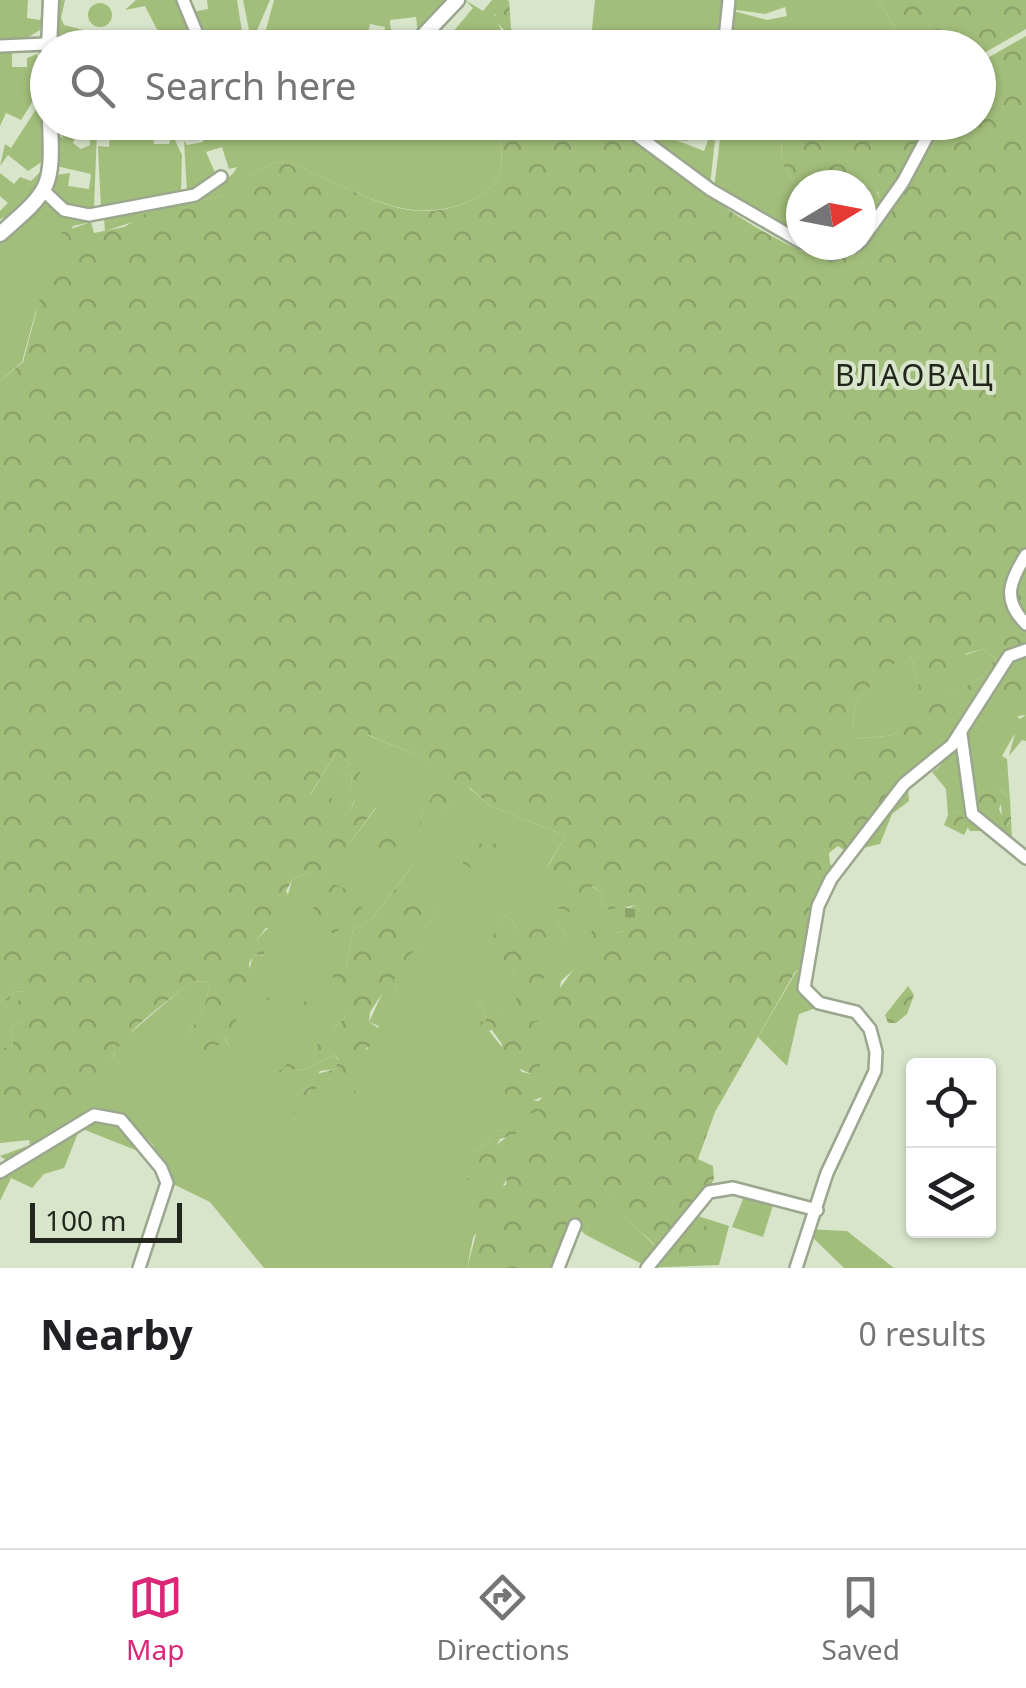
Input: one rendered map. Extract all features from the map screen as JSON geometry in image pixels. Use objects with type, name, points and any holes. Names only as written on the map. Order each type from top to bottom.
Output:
[{"type":"street","points":[[48,30],[51,0]]},
{"type":"street","points":[[184,0],[196,30]]},
{"type":"street","points":[[429,30],[457,0]]},
{"type":"street","points":[[726,30],[728,0]]},
{"type":"street","points":[[0,46],[30,45]]},
{"type":"street","points":[[0,234],[45,192],[52,166],[51,140]]},
{"type":"street","points":[[643,140],[711,190],[786,233]]},
{"type":"street","points":[[876,216],[925,140]]},
{"type":"street","points":[[45,192],[64,210],[88,214],[195,195],[221,178]]},
{"type":"street","points":[[1026,555],[1008,592],[1011,605],[1026,624]]},
{"type":"street","points":[[796,1268],[842,1138],[875,1071],[876,1052],[870,1028],[856,1012],[819,1003],[804,988],[818,906],[831,879],[904,784],[939,760],[961,734],[1008,656],[1026,650]]},
{"type":"street","points":[[961,734],[972,814],[1026,858]]},
{"type":"street","points":[[0,1172],[94,1114],[121,1120],[161,1168],[167,1183],[139,1268]]},
{"type":"street","points":[[646,1268],[709,1192],[733,1188],[817,1210]]},
{"type":"street","points":[[558,1268],[575,1225]]},
{"type":"green space","points":[[0,0],[28,0],[27,18],[40,20],[46,0],[40,30],[30,30],[30,36],[22,41],[0,44]]},
{"type":"green space","points":[[55,0],[65,0],[61,18],[64,25],[83,30],[54,30]]},
{"type":"green space","points":[[136,0],[181,0],[192,30],[157,30],[145,6],[125,10]]},
{"type":"green space","points":[[207,0],[237,0],[242,30],[200,30],[192,12],[208,9]]},
{"type":"green space","points":[[243,0],[270,0],[257,30],[249,30]]},
{"type":"green space","points":[[274,0],[450,0],[422,30],[418,30],[416,17],[390,20],[391,30],[370,24],[369,30],[266,30]]},
{"type":"green space","points":[[465,0],[483,11],[492,0],[508,0],[502,12],[494,15],[501,30],[455,30],[473,8]]},
{"type":"green space","points":[[509,0],[513,30],[504,30],[493,18]]},
{"type":"green space","points":[[595,0],[726,0],[723,30],[592,30]]},
{"type":"green space","points":[[730,0],[878,0],[896,30],[729,30],[730,10],[767,20],[787,16],[785,7],[765,14],[736,10]]},
{"type":"green space","points":[[878,0],[1026,0],[1026,29],[996,46],[996,30],[896,30]]},
{"type":"green space","points":[[95,3],[105,3],[112,15],[105,27],[95,27],[88,20],[88,10]]},
{"type":"green space","points":[[1026,36],[1026,715],[1006,718],[1006,706],[986,703],[963,719],[944,759],[908,787],[909,801],[892,814],[880,844],[847,852],[838,846],[829,853],[830,864],[845,873],[809,915],[803,968],[795,972],[715,1112],[698,1159],[713,1166],[714,1179],[695,1215],[711,1232],[713,1245],[704,1257],[676,1252],[669,1243],[655,1245],[615,1208],[615,1199],[601,1195],[586,1235],[573,1224],[555,1268],[467,1268],[476,1234],[469,1220],[478,1193],[506,1185],[507,1180],[497,1176],[481,1185],[467,1179],[470,1162],[465,1147],[477,1151],[492,1137],[480,1126],[483,1118],[494,1118],[496,1131],[516,1129],[516,1134],[500,1139],[496,1146],[530,1148],[539,1110],[528,1115],[506,1099],[504,1087],[515,1080],[531,1078],[536,1090],[531,1100],[539,1101],[546,1093],[554,1093],[565,1064],[538,1027],[540,1069],[531,1074],[500,1060],[502,1044],[492,1030],[482,1033],[480,1020],[485,1023],[486,1012],[476,999],[490,988],[508,994],[500,1002],[502,1014],[517,1013],[516,993],[506,986],[514,976],[513,968],[497,962],[488,947],[502,917],[507,916],[519,930],[531,915],[536,923],[556,923],[566,934],[526,1013],[517,1014],[512,1024],[519,1032],[527,1022],[538,1020],[546,1031],[549,1003],[579,962],[571,954],[576,941],[590,934],[603,914],[617,921],[616,933],[637,927],[647,916],[635,905],[612,911],[601,905],[603,893],[592,886],[583,901],[570,882],[552,880],[548,866],[566,836],[489,805],[469,787],[442,811],[438,830],[420,832],[420,817],[445,775],[410,752],[368,735],[371,748],[359,775],[368,791],[350,792],[352,775],[336,772],[350,764],[336,753],[311,793],[327,794],[338,806],[355,798],[351,809],[358,813],[368,803],[376,807],[349,844],[349,854],[342,860],[320,862],[323,877],[319,884],[310,883],[309,872],[292,880],[286,891],[292,902],[277,927],[266,928],[257,939],[266,956],[254,954],[249,963],[253,996],[223,1036],[229,1046],[211,1045],[209,1058],[193,1064],[189,1059],[192,1052],[185,1047],[185,1036],[202,1011],[208,989],[208,982],[191,981],[123,1041],[106,1071],[104,1088],[90,1095],[78,1112],[67,1118],[46,1120],[37,1130],[8,1128],[0,1114],[0,1048],[13,1048],[11,1027],[21,1022],[17,1003],[23,992],[14,991],[9,1000],[0,1002],[0,381],[23,362],[49,264],[62,232],[91,222],[94,233],[124,227],[152,210],[223,196],[238,180],[277,162],[299,167],[394,207],[430,211],[450,208],[491,187],[502,159],[500,140],[634,140],[756,227],[786,243],[786,260],[876,260],[876,229],[931,140],[996,140],[996,53]],"holes":[[[982,649],[996,658],[981,678],[917,712],[894,735],[857,739],[847,732],[853,726],[855,701],[903,655],[911,657],[920,693],[959,673],[966,654]]]},
{"type":"green space","points":[[0,49],[30,50],[12,52],[12,67],[27,67],[30,57],[30,106],[21,120],[6,113],[0,126]]},
{"type":"green space","points":[[30,119],[30,140],[44,140],[43,161],[28,171],[8,155],[0,166],[5,144],[11,148]]},
{"type":"green space","points":[[54,140],[74,140],[81,149],[90,145],[90,140],[97,140],[94,208],[69,209],[52,194],[56,175],[70,173],[68,186],[89,189],[91,174],[56,166]]},
{"type":"green space","points":[[109,140],[169,144],[175,140],[182,155],[181,192],[101,208],[98,146],[109,147]]},
{"type":"green space","points":[[500,140],[502,159],[491,187],[450,208],[412,210],[394,206],[299,167],[277,162],[247,176],[223,196],[152,210],[139,220],[105,231],[104,217],[197,194],[229,177],[237,167],[229,169],[222,147],[206,152],[217,177],[187,193],[184,141],[187,145]]},
{"type":"green space","points":[[646,140],[676,140],[704,151],[708,140],[715,140],[710,186]]},
{"type":"green space","points":[[720,140],[781,140],[782,163],[786,170],[786,231],[714,189]]},
{"type":"green space","points":[[781,140],[921,140],[882,208],[876,192],[876,170],[786,170],[782,163]]},
{"type":"green space","points":[[49,168],[22,211],[0,219],[0,211],[8,203],[0,196],[0,173],[14,184],[20,177],[31,181]]},
{"type":"green space","points":[[876,192],[877,192],[882,204],[876,213]]},
{"type":"green space","points":[[46,199],[91,222],[73,226],[35,314],[22,362],[0,381],[0,237]]},
{"type":"green space","points":[[982,649],[996,658],[981,678],[918,712],[894,735],[856,739],[846,732],[853,726],[855,701],[903,654],[911,657],[920,692],[966,655]]},
{"type":"green space","points":[[986,703],[1006,705],[1020,719],[1026,715],[1026,741],[1022,740],[1009,756],[1015,733],[1002,756],[1007,759],[1010,799],[998,787],[996,803],[1001,804],[999,809],[1007,827],[1011,819],[1012,839],[1001,842],[981,831],[970,831],[957,810],[948,815],[946,789],[932,772],[940,766],[963,719]]},
{"type":"green space","points":[[367,735],[410,752],[446,775],[420,817],[442,811],[468,787],[489,805],[566,836],[548,865],[584,899],[591,886],[603,893],[601,905],[618,911],[635,905],[647,916],[637,927],[615,933],[561,981],[551,1043],[566,1064],[554,1093],[531,1101],[505,1087],[540,1109],[530,1149],[495,1146],[516,1130],[495,1131],[493,1118],[483,1118],[493,1136],[477,1151],[467,1148],[497,1176],[507,1179],[473,1238],[467,1268],[264,1268],[210,1202],[171,1183],[153,1145],[131,1123],[138,1151],[80,1128],[64,1168],[44,1174],[32,1188],[11,1178],[0,1201],[0,1172],[72,1122],[10,1163],[0,1156],[30,1145],[29,1140],[0,1143],[0,1114],[50,1118],[74,1113],[115,1053],[114,1047],[191,981],[208,982],[208,989],[202,1011],[185,1036],[229,1045],[223,1036],[242,1004],[253,954],[265,956],[257,939],[283,913],[292,880],[309,872],[323,877],[319,862],[349,844],[376,808],[359,814],[351,810],[355,799],[338,806],[311,794],[336,753],[350,764],[337,772],[352,775],[350,792],[370,748]],"holes":[[[412,866],[412,898],[441,906],[425,928],[425,942],[406,957],[394,980],[398,988],[393,994],[382,994],[369,1022],[379,1026],[353,1077],[317,1087],[294,1113],[297,1093],[310,1087],[320,1071],[335,1069],[339,1060],[334,1055],[306,1069],[291,1070],[314,1054],[322,1032],[332,1031],[348,1014],[346,967],[353,930],[373,918]],[[507,916],[519,930],[536,923],[556,923],[566,934],[528,1002],[516,993],[513,967],[489,948],[502,917]],[[476,999],[499,1002],[502,1014],[519,1033],[538,1020],[531,1074],[522,1072],[481,1021],[485,1023],[486,1012]]]},
{"type":"green space","points":[[998,787],[1010,799],[1011,819],[1003,833],[1001,804],[982,813],[976,806],[978,797]]},
{"type":"green space","points":[[957,810],[969,825],[964,835],[944,825],[948,815]]},
{"type":"green space","points":[[369,831],[383,831],[382,838],[397,840],[393,859],[386,861],[374,842],[364,840]]},
{"type":"green space","points":[[464,843],[502,844],[481,873],[463,864]]},
{"type":"green space","points":[[413,865],[421,879],[413,897],[442,905],[425,928],[425,942],[407,957],[404,970],[394,980],[398,988],[393,994],[382,994],[370,1012],[369,1022],[391,1036],[366,1048],[370,1067],[353,1077],[356,1092],[342,1100],[329,1100],[326,1085],[317,1087],[310,1101],[293,1114],[297,1093],[310,1087],[310,1076],[335,1069],[339,1059],[334,1055],[306,1069],[291,1070],[285,1077],[275,1075],[299,1053],[314,1054],[322,1031],[332,1031],[348,1014],[332,1003],[333,975],[346,967],[353,930],[373,918]]},
{"type":"green space","points":[[358,875],[367,878],[358,897],[366,900],[351,927],[344,922],[356,904],[343,898],[336,912],[340,926],[336,935],[311,921],[314,906],[334,884],[348,890]]},
{"type":"green space","points":[[551,886],[560,886],[566,896],[564,903],[575,909],[566,913],[558,908],[548,911],[541,899]]},
{"type":"green space","points":[[824,897],[808,988],[816,1008],[799,1014],[787,1066],[758,1037],[796,972],[803,968],[809,916]]},
{"type":"green space","points":[[616,906],[650,912],[647,924],[626,932],[617,928],[611,916]]},
{"type":"green space","points":[[287,980],[295,985],[295,998],[310,1003],[309,1019],[266,999],[269,989]]},
{"type":"green space","points":[[908,986],[914,995],[907,1014],[896,1023],[888,1023],[885,1015]]},
{"type":"green space","points":[[14,991],[23,992],[21,1022],[11,1027],[13,1048],[0,1048],[0,1002],[9,1000]]},
{"type":"green space","points":[[600,1194],[615,1199],[616,1208],[654,1245],[701,1226],[695,1215],[729,1226],[719,1265],[641,1268],[642,1264],[586,1235]]},
{"type":"green space","points":[[745,1194],[774,1202],[763,1237],[732,1227]]},
{"type":"green space","points":[[804,1229],[847,1231],[894,1268],[844,1268]]},
{"type":"district","name":"ВЛАОВАЦ","points":[[915,374]]}]
